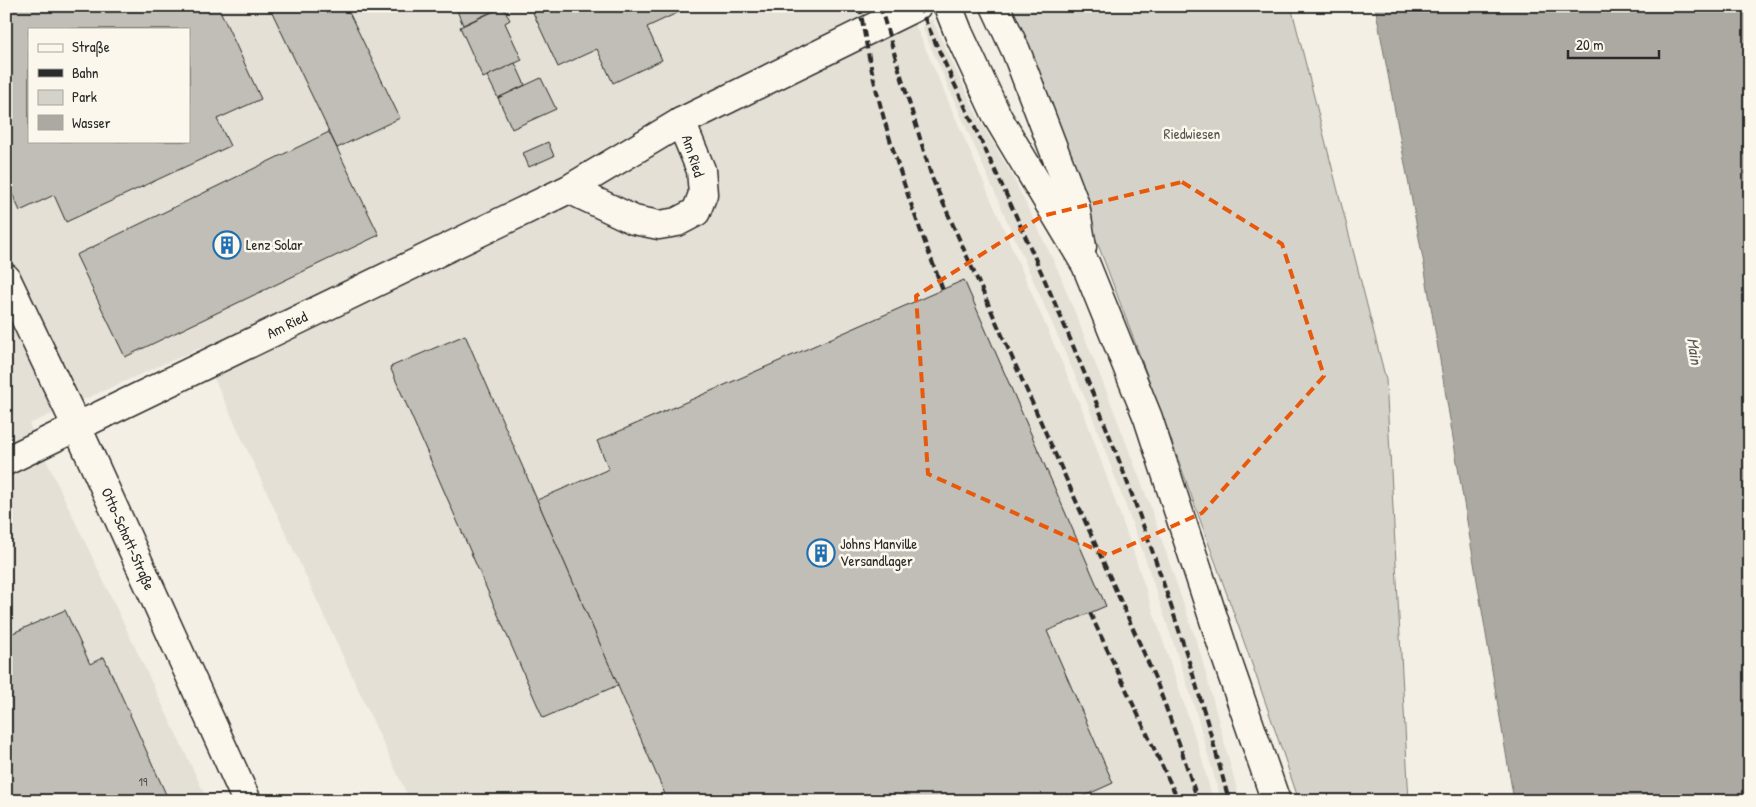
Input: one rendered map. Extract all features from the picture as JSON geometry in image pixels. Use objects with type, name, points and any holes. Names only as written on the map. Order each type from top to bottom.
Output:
[{"type":"street","points":[[681,122],[917,6]]},
{"type":"street","points":[[948,6],[958,34],[998,118],[1086,265],[1148,418],[1227,660],[1276,801]]},
{"type":"street","points":[[995,6],[1016,51],[1075,206],[1086,265]]},
{"type":"street","name":"Am Ried","points":[[6,461],[569,189],[681,122],[700,170],[703,194],[696,212],[677,222],[659,226],[634,220],[569,189]]},
{"type":"street","name":"Otto-Schott-Straße","points":[[6,278],[77,427],[247,801]]},
{"type":"highlighted area","points":[[1182,182],[1282,244],[1324,376],[1202,513],[1108,555],[928,474],[916,296],[1042,216]]},
{"type":"shaded area","points":[[6,6],[907,6],[1085,416],[1132,548],[1200,752],[1213,801],[410,801],[200,348],[29,424],[208,801],[6,801]]},
{"type":"shaded area","points":[[932,19],[979,119],[1012,175],[1058,270],[1109,398],[1149,503],[1200,652],[1240,801],[1221,801],[1194,705],[1145,558],[1088,405],[922,27]]},
{"type":"green space","name":"Riedwiesen","points":[[1002,6],[1291,6],[1386,380],[1409,801],[1299,801],[1271,717],[1138,351],[1072,178]]},
{"type":"water","name":"Main","points":[[1375,6],[1750,6],[1750,801],[1514,801],[1423,259]]},
{"type":"building","points":[[6,6],[218,6],[261,99],[217,119],[230,146],[66,222],[54,195],[20,211],[6,180]]},
{"type":"building","points":[[269,6],[346,6],[400,118],[337,148]]},
{"type":"building","points":[[455,6],[504,6],[463,25]]},
{"type":"building","points":[[530,6],[692,6],[647,27],[662,60],[613,83],[597,49],[558,67]]},
{"type":"building","points":[[503,7],[510,20],[505,23],[522,60],[483,78],[460,27]]},
{"type":"building","points":[[515,63],[525,85],[498,98],[487,76]]},
{"type":"building","points":[[541,78],[556,109],[512,129],[498,98]]},
{"type":"building","name":"Lenz Solar","points":[[329,132],[379,235],[125,357],[76,255]]},
{"type":"building","points":[[548,142],[554,156],[529,167],[523,153]]},
{"type":"building","name":"Johns Manville Versandlager","points":[[964,280],[1106,606],[1047,631],[1113,783],[1073,801],[668,801],[537,500],[609,469],[597,441]]},
{"type":"building","points":[[465,335],[618,685],[543,718],[390,367]]},
{"type":"building","points":[[65,610],[90,664],[104,657],[169,801],[13,801],[6,787],[6,636]]},
{"type":"railway","points":[[860,6],[874,79],[893,150],[943,290]]},
{"type":"railway","points":[[880,6],[932,178],[1155,678],[1198,801]]},
{"type":"railway","points":[[919,6],[1006,193],[1091,389],[1143,524],[1167,593],[1210,731],[1229,801]]},
{"type":"railway","points":[[1090,613],[1175,793]]},
{"type":"place","name":"Lenz Solar","points":[[227,245]]},
{"type":"place","name":"Johns Manville Versandlager","points":[[821,553]]}]
